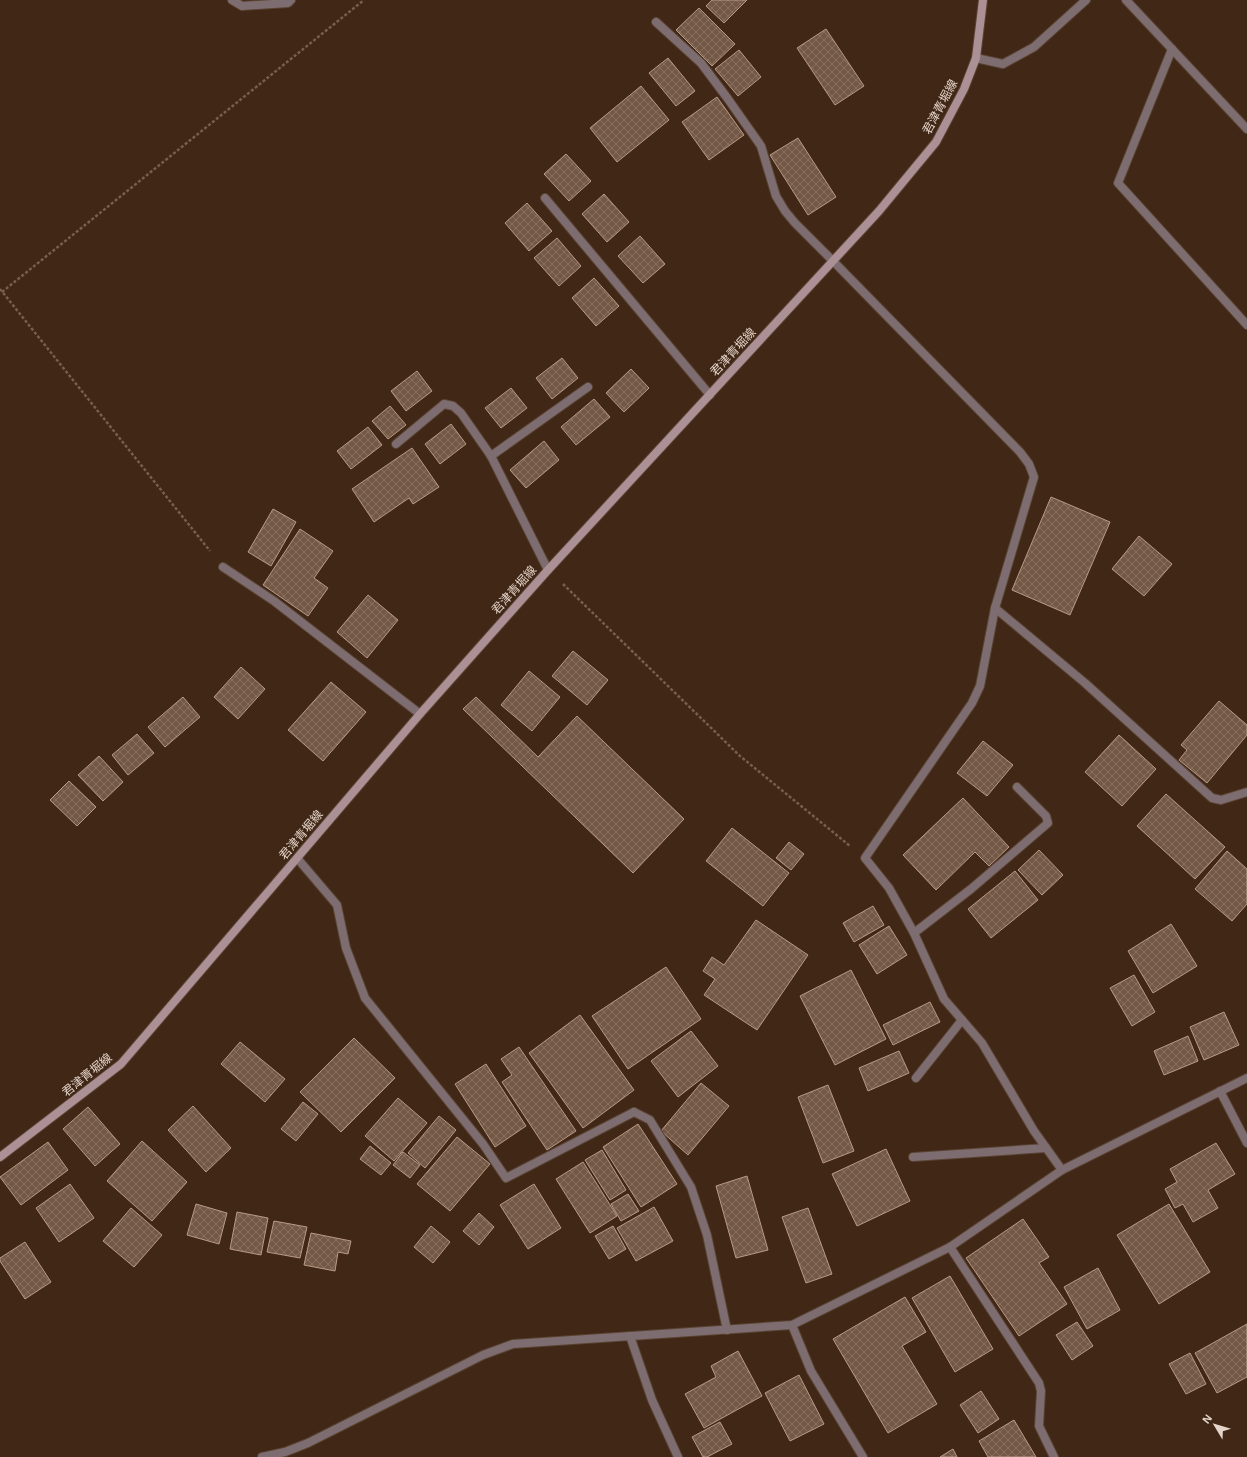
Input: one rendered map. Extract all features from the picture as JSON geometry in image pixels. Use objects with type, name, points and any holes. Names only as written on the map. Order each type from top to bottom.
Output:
[{"type":"main road","name":"君津青堀線","points":[[0,1157],[121,1064],[420,714],[548,570],[879,211],[936,142],[964,89],[976,58],[983,0]]},
{"type":"street","points":[[232,0],[242,6],[288,3],[291,0]]},
{"type":"street","points":[[976,58],[1003,64],[1034,48],[1086,0]]},
{"type":"street","points":[[1126,0],[1247,130]]},
{"type":"street","points":[[656,22],[701,64],[761,146],[776,196],[795,224],[994,424],[1030,464],[1034,477],[995,608],[983,672],[972,703],[865,858],[889,888],[914,933],[944,999],[982,1044],[1046,1148],[1062,1170]]},
{"type":"street","points":[[1172,49],[1118,183],[1247,325]]},
{"type":"street","points":[[545,198],[710,395]]},
{"type":"street","points":[[491,456],[588,387]]},
{"type":"street","points":[[396,444],[444,404],[453,406],[461,414],[491,456],[548,570]]},
{"type":"street","points":[[223,567],[274,601],[420,714]]},
{"type":"street","points":[[995,608],[1085,683],[1212,798],[1221,800],[1247,792]]},
{"type":"street","points":[[914,933],[971,889],[1048,823],[1046,816],[1017,787]]},
{"type":"street","points":[[297,858],[336,905],[346,948],[365,998],[483,1144],[506,1178],[634,1112],[650,1120],[691,1187],[707,1235],[727,1330]]},
{"type":"street","points":[[916,1078],[962,1020]]},
{"type":"street","points":[[262,1457],[285,1452],[308,1443],[483,1354],[513,1344],[792,1326],[950,1247],[1062,1170],[1247,1078]]},
{"type":"street","points":[[1220,1091],[1247,1143]]},
{"type":"street","points":[[914,1157],[1046,1148]]},
{"type":"street","points":[[950,1247],[1039,1383],[1041,1398],[1039,1426],[1054,1457]]},
{"type":"street","points":[[792,1326],[811,1371],[862,1457]]},
{"type":"street","points":[[630,1336],[652,1400],[678,1457]]},
{"type":"path","points":[[2,292],[364,0]]},
{"type":"path","points":[[0,289],[223,567]]},
{"type":"path","points":[[548,570],[740,756],[865,858]]},
{"type":"building","points":[[712,0],[747,0],[724,23],[706,6]]},
{"type":"building","points":[[699,8],[735,44],[712,66],[676,30]]},
{"type":"building","points":[[826,29],[864,86],[835,105],[797,48]]},
{"type":"building","points":[[739,50],[761,77],[738,96],[715,69]]},
{"type":"building","points":[[668,58],[695,91],[676,106],[649,73]]},
{"type":"building","points":[[641,86],[669,120],[617,162],[590,128]]},
{"type":"building","points":[[717,97],[744,135],[709,160],[682,122]]},
{"type":"building","points":[[798,138],[836,197],[808,215],[770,155]]},
{"type":"building","points":[[566,154],[591,181],[569,201],[544,174]]},
{"type":"building","points":[[604,194],[629,222],[607,242],[582,214]]},
{"type":"building","points":[[527,203],[552,231],[529,251],[505,223]]},
{"type":"building","points":[[640,236],[665,264],[643,283],[618,256]]},
{"type":"building","points":[[557,238],[581,266],[559,286],[534,258]]},
{"type":"building","points":[[594,278],[619,306],[596,326],[572,298]]},
{"type":"building","points":[[562,358],[578,378],[552,399],[536,378]]},
{"type":"building","points":[[631,369],[649,388],[624,412],[606,393]]},
{"type":"building","points":[[417,371],[432,391],[406,411],[391,391]]},
{"type":"building","points":[[511,388],[527,408],[501,428],[485,408]]},
{"type":"building","points":[[594,399],[610,417],[576,445],[561,427]]},
{"type":"building","points":[[390,406],[406,425],[388,439],[372,421]]},
{"type":"building","points":[[451,424],[466,444],[440,464],[425,444]]},
{"type":"building","points":[[368,427],[382,445],[351,469],[337,451]]},
{"type":"building","points":[[544,441],[559,460],[526,488],[510,470]]},
{"type":"building","points":[[412,448],[439,487],[413,504],[409,498],[374,522],[352,489]]},
{"type":"building","points":[[1051,497],[1110,522],[1070,615],[1012,590]]},
{"type":"building","points":[[273,509],[296,522],[271,566],[248,552]]},
{"type":"building","points":[[300,529],[333,551],[314,578],[328,588],[308,616],[263,585]]},
{"type":"building","points":[[1139,536],[1172,564],[1144,596],[1112,569]]},
{"type":"building","points":[[368,595],[398,620],[367,658],[337,632]]},
{"type":"building","points":[[573,651],[608,680],[587,705],[552,676]]},
{"type":"building","points":[[241,667],[265,689],[238,719],[214,697]]},
{"type":"building","points":[[529,671],[560,697],[532,731],[501,705]]},
{"type":"building","points":[[331,682],[366,712],[323,761],[288,730]]},
{"type":"building","points":[[183,697],[200,717],[165,747],[148,727]]},
{"type":"building","points":[[476,697],[538,757],[577,716],[684,819],[633,873],[463,709]]},
{"type":"building","points":[[1219,701],[1247,725],[1247,735],[1207,783],[1179,760],[1187,750],[1181,745]]},
{"type":"building","points":[[137,734],[154,753],[128,775],[112,755]]},
{"type":"building","points":[[1119,735],[1156,769],[1122,806],[1085,772]]},
{"type":"building","points":[[983,741],[1013,765],[987,796],[957,773]]},
{"type":"building","points":[[99,756],[123,782],[103,801],[78,775]]},
{"type":"building","points":[[69,781],[96,807],[77,826],[50,800]]},
{"type":"building","points":[[1166,794],[1225,847],[1195,879],[1137,826]]},
{"type":"building","points":[[963,798],[1009,847],[989,866],[975,852],[936,890],[903,855]]},
{"type":"building","points":[[732,828],[789,873],[763,906],[706,861]]},
{"type":"building","points":[[789,842],[804,854],[791,870],[776,858]]},
{"type":"building","points":[[1039,850],[1063,875],[1042,895],[1018,870]]},
{"type":"building","points":[[1227,851],[1247,869],[1247,904],[1232,921],[1195,889]]},
{"type":"building","points":[[1015,871],[1038,900],[991,938],[968,909]]},
{"type":"building","points":[[873,906],[884,925],[854,942],[843,923]]},
{"type":"building","points":[[756,920],[808,955],[757,1030],[704,995],[715,979],[703,971],[712,957],[724,965]]},
{"type":"building","points":[[1171,924],[1197,966],[1153,993],[1128,951]]},
{"type":"building","points":[[889,926],[907,955],[877,974],[859,945]]},
{"type":"building","points":[[666,967],[701,1019],[628,1069],[592,1016]]},
{"type":"building","points":[[851,970],[886,1039],[835,1065],[800,996]]},
{"type":"building","points":[[1134,975],[1155,1012],[1132,1026],[1110,988]]},
{"type":"building","points":[[930,1002],[940,1022],[893,1045],[883,1025]]},
{"type":"building","points":[[1224,1012],[1239,1045],[1204,1060],[1190,1027]]},
{"type":"building","points":[[580,1015],[634,1090],[583,1128],[529,1053]]},
{"type":"building","points":[[691,1031],[718,1066],[678,1097],[651,1061]]},
{"type":"building","points":[[1188,1036],[1198,1061],[1164,1075],[1154,1051]]},
{"type":"building","points":[[354,1038],[395,1078],[341,1132],[300,1092]]},
{"type":"building","points":[[240,1042],[285,1079],[265,1102],[221,1064]]},
{"type":"building","points":[[519,1047],[576,1131],[547,1150],[502,1082],[512,1075],[501,1059]]},
{"type":"building","points":[[899,1051],[909,1073],[868,1091],[859,1068]]},
{"type":"building","points":[[486,1064],[526,1126],[495,1147],[455,1084]]},
{"type":"building","points":[[701,1083],[729,1106],[688,1155],[661,1131]]},
{"type":"building","points":[[828,1085],[854,1151],[823,1163],[798,1097]]},
{"type":"building","points":[[398,1098],[427,1123],[394,1161],[365,1136]]},
{"type":"building","points":[[303,1102],[318,1114],[296,1141],[281,1129]]},
{"type":"building","points":[[193,1106],[231,1148],[206,1172],[168,1130]]},
{"type":"building","points":[[88,1107],[120,1144],[95,1166],[63,1129]]},
{"type":"building","points":[[439,1116],[456,1130],[425,1168],[408,1153]]},
{"type":"building","points":[[638,1124],[677,1184],[641,1207],[603,1147]]},
{"type":"building","points":[[457,1137],[490,1164],[450,1211],[417,1184]]},
{"type":"building","points":[[142,1141],[187,1182],[152,1221],[107,1181]]},
{"type":"building","points":[[48,1142],[68,1170],[21,1205],[0,1177]]},
{"type":"building","points":[[1216,1143],[1235,1174],[1208,1190],[1218,1208],[1193,1222],[1183,1204],[1175,1208],[1165,1189],[1177,1182],[1170,1169]]},
{"type":"building","points":[[370,1146],[391,1163],[381,1175],[360,1159]]},
{"type":"building","points":[[886,1149],[910,1201],[857,1226],[832,1174]]},
{"type":"building","points":[[602,1150],[626,1190],[610,1200],[585,1160]]},
{"type":"building","points":[[403,1152],[420,1165],[410,1178],[393,1165]]},
{"type":"building","points":[[583,1162],[617,1216],[590,1233],[556,1179]]},
{"type":"building","points":[[747,1176],[768,1250],[736,1258],[716,1186]]},
{"type":"building","points":[[70,1184],[94,1218],[59,1242],[36,1208]]},
{"type":"building","points":[[534,1184],[561,1228],[528,1249],[500,1205]]},
{"type":"building","points":[[628,1194],[639,1211],[621,1221],[611,1204]]},
{"type":"building","points":[[196,1204],[227,1213],[219,1244],[187,1235]]},
{"type":"building","points":[[1169,1204],[1210,1272],[1159,1304],[1117,1235]]},
{"type":"building","points":[[654,1207],[673,1241],[636,1261],[617,1228]]},
{"type":"building","points":[[131,1208],[162,1235],[134,1267],[103,1241]]},
{"type":"building","points":[[808,1208],[832,1274],[806,1283],[782,1217]]},
{"type":"building","points":[[237,1212],[268,1218],[261,1255],[230,1249]]},
{"type":"building","points":[[479,1213],[494,1227],[479,1245],[463,1231]]},
{"type":"building","points":[[1023,1219],[1049,1257],[1039,1263],[1067,1304],[1019,1336],[966,1258]]},
{"type":"building","points":[[274,1221],[307,1227],[300,1258],[267,1252]]},
{"type":"building","points":[[431,1226],[450,1242],[433,1263],[414,1247]]},
{"type":"building","points":[[613,1226],[626,1249],[609,1259],[595,1236]]},
{"type":"building","points":[[311,1233],[351,1241],[348,1254],[338,1252],[335,1271],[304,1265]]},
{"type":"building","points":[[25,1242],[51,1282],[25,1299],[0,1261],[0,1258]]},
{"type":"building","points":[[1098,1268],[1120,1310],[1087,1329],[1064,1287]]},
{"type":"building","points":[[950,1276],[993,1349],[955,1372],[912,1298]]},
{"type":"building","points":[[905,1297],[926,1332],[902,1346],[937,1404],[888,1433],[833,1339]]},
{"type":"building","points":[[1077,1322],[1093,1346],[1072,1360],[1056,1335]]},
{"type":"building","points":[[1247,1324],[1247,1377],[1217,1393],[1195,1353]]},
{"type":"building","points":[[738,1351],[762,1396],[704,1428],[685,1394],[716,1377],[711,1366]]},
{"type":"building","points":[[1190,1353],[1206,1384],[1186,1394],[1169,1364]]},
{"type":"building","points":[[799,1375],[824,1424],[790,1441],[765,1393]]},
{"type":"building","points":[[981,1391],[999,1419],[978,1433],[960,1405]]},
{"type":"building","points":[[1014,1420],[1036,1457],[988,1457],[979,1441]]},
{"type":"building","points":[[720,1422],[732,1444],[707,1457],[703,1457],[692,1437]]},
{"type":"building","points":[[953,1449],[957,1457],[940,1457]]}]
